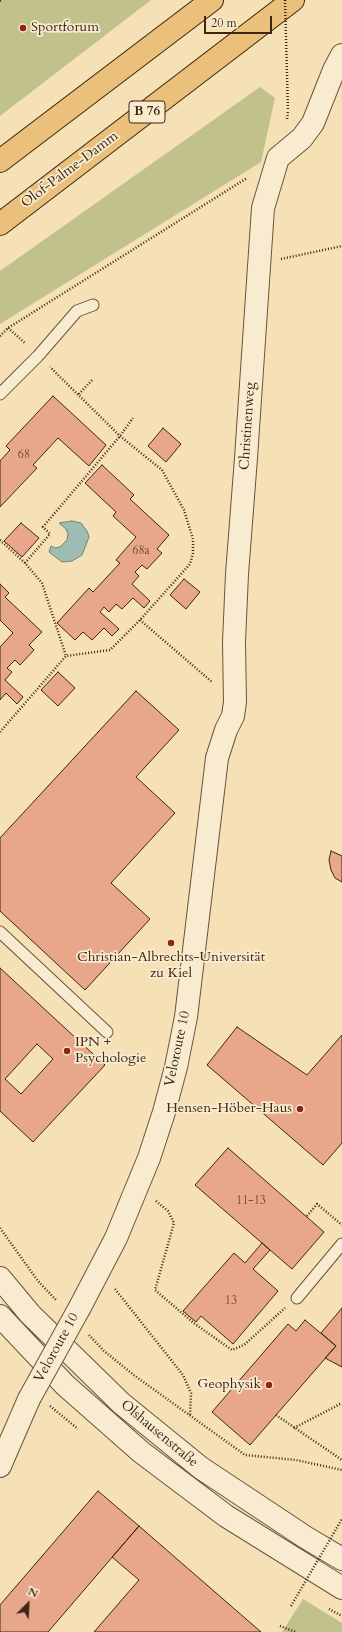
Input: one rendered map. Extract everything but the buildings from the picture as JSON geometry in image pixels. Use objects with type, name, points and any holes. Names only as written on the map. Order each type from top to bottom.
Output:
[{"type":"highway","points":[[0,161],[212,0]]},
{"type":"highway","name":"Olof-Palme-Damm","points":[[0,224],[293,0]]},
{"type":"street","points":[[278,158],[302,138],[313,123],[334,70],[342,55]]},
{"type":"street","name":"Christinenweg","points":[[235,692],[234,648],[237,574],[261,225],[265,202],[278,158]]},
{"type":"street","name":"Veloroute 10","points":[[0,1466],[70,1306],[116,1238],[136,1190],[164,1112],[176,1067],[186,1017],[217,758],[226,730],[233,716],[235,692]]},
{"type":"street","name":"Olshausenstraße","points":[[0,1278],[30,1314],[121,1403],[194,1463],[305,1537],[342,1559]]},
{"type":"street","name":"Olshausenstraße","points":[[0,1316],[65,1385],[141,1452],[226,1516],[342,1588]]},
{"type":"lane","points":[[0,394],[38,356],[77,311],[93,305]]},
{"type":"lane","points":[[0,932],[107,1032]]},
{"type":"lane","points":[[297,1298],[342,1244]]},
{"type":"path","points":[[286,0],[288,111]]},
{"type":"path","points":[[0,336],[8,328],[278,158]]},
{"type":"path","points":[[274,260],[342,246]]},
{"type":"path","points":[[0,732],[66,656],[110,650],[140,620],[190,564],[193,553],[193,539],[184,510],[162,470],[120,436],[79,394],[8,328]]},
{"type":"path","points":[[79,394],[93,379]]},
{"type":"path","points":[[25,563],[50,534],[44,527],[120,436],[132,418]]},
{"type":"path","points":[[0,540],[25,563],[42,582],[66,656]]},
{"type":"path","points":[[140,620],[207,679],[235,692]]},
{"type":"path","points":[[136,1190],[155,1200],[168,1211],[174,1223],[155,1290],[195,1324],[232,1350],[244,1345],[297,1298]]},
{"type":"path","points":[[307,1216],[317,1204],[342,1225]]},
{"type":"path","points":[[0,1228],[38,1281],[70,1306]]},
{"type":"path","points":[[113,1287],[183,1375],[191,1393],[190,1415]]},
{"type":"path","points":[[88,1333],[104,1351],[245,1456],[296,1460],[342,1470]]},
{"type":"path","points":[[294,1428],[342,1402]]},
{"type":"path","points":[[276,1415],[342,1460]]},
{"type":"path","points":[[291,1606],[342,1519]]},
{"type":"path","points":[[280,1626],[296,1632]]},
{"type":"green space","points":[[0,0],[151,0],[0,116]]},
{"type":"green space","points":[[260,87],[275,98],[261,162],[0,324],[0,271]]},
{"type":"green space","points":[[303,1599],[342,1623],[342,1632],[282,1632]]},
{"type":"water","points":[[72,521],[81,523],[87,531],[89,537],[82,555],[72,561],[62,562],[49,552],[51,546],[55,548],[60,547],[67,540],[68,534],[66,529],[59,523]]},
{"type":"place","name":"Sportforum","points":[[23,28]]},
{"type":"place","name":"Christian-Albrechts-Universität zu Kiel","points":[[171,943]]},
{"type":"place","name":"IPN + Psychologie","points":[[67,1051]]},
{"type":"place","name":"Hensen-Höber-Haus","points":[[300,1109]]},
{"type":"place","name":"Geophysik","points":[[269,1385]]}]
